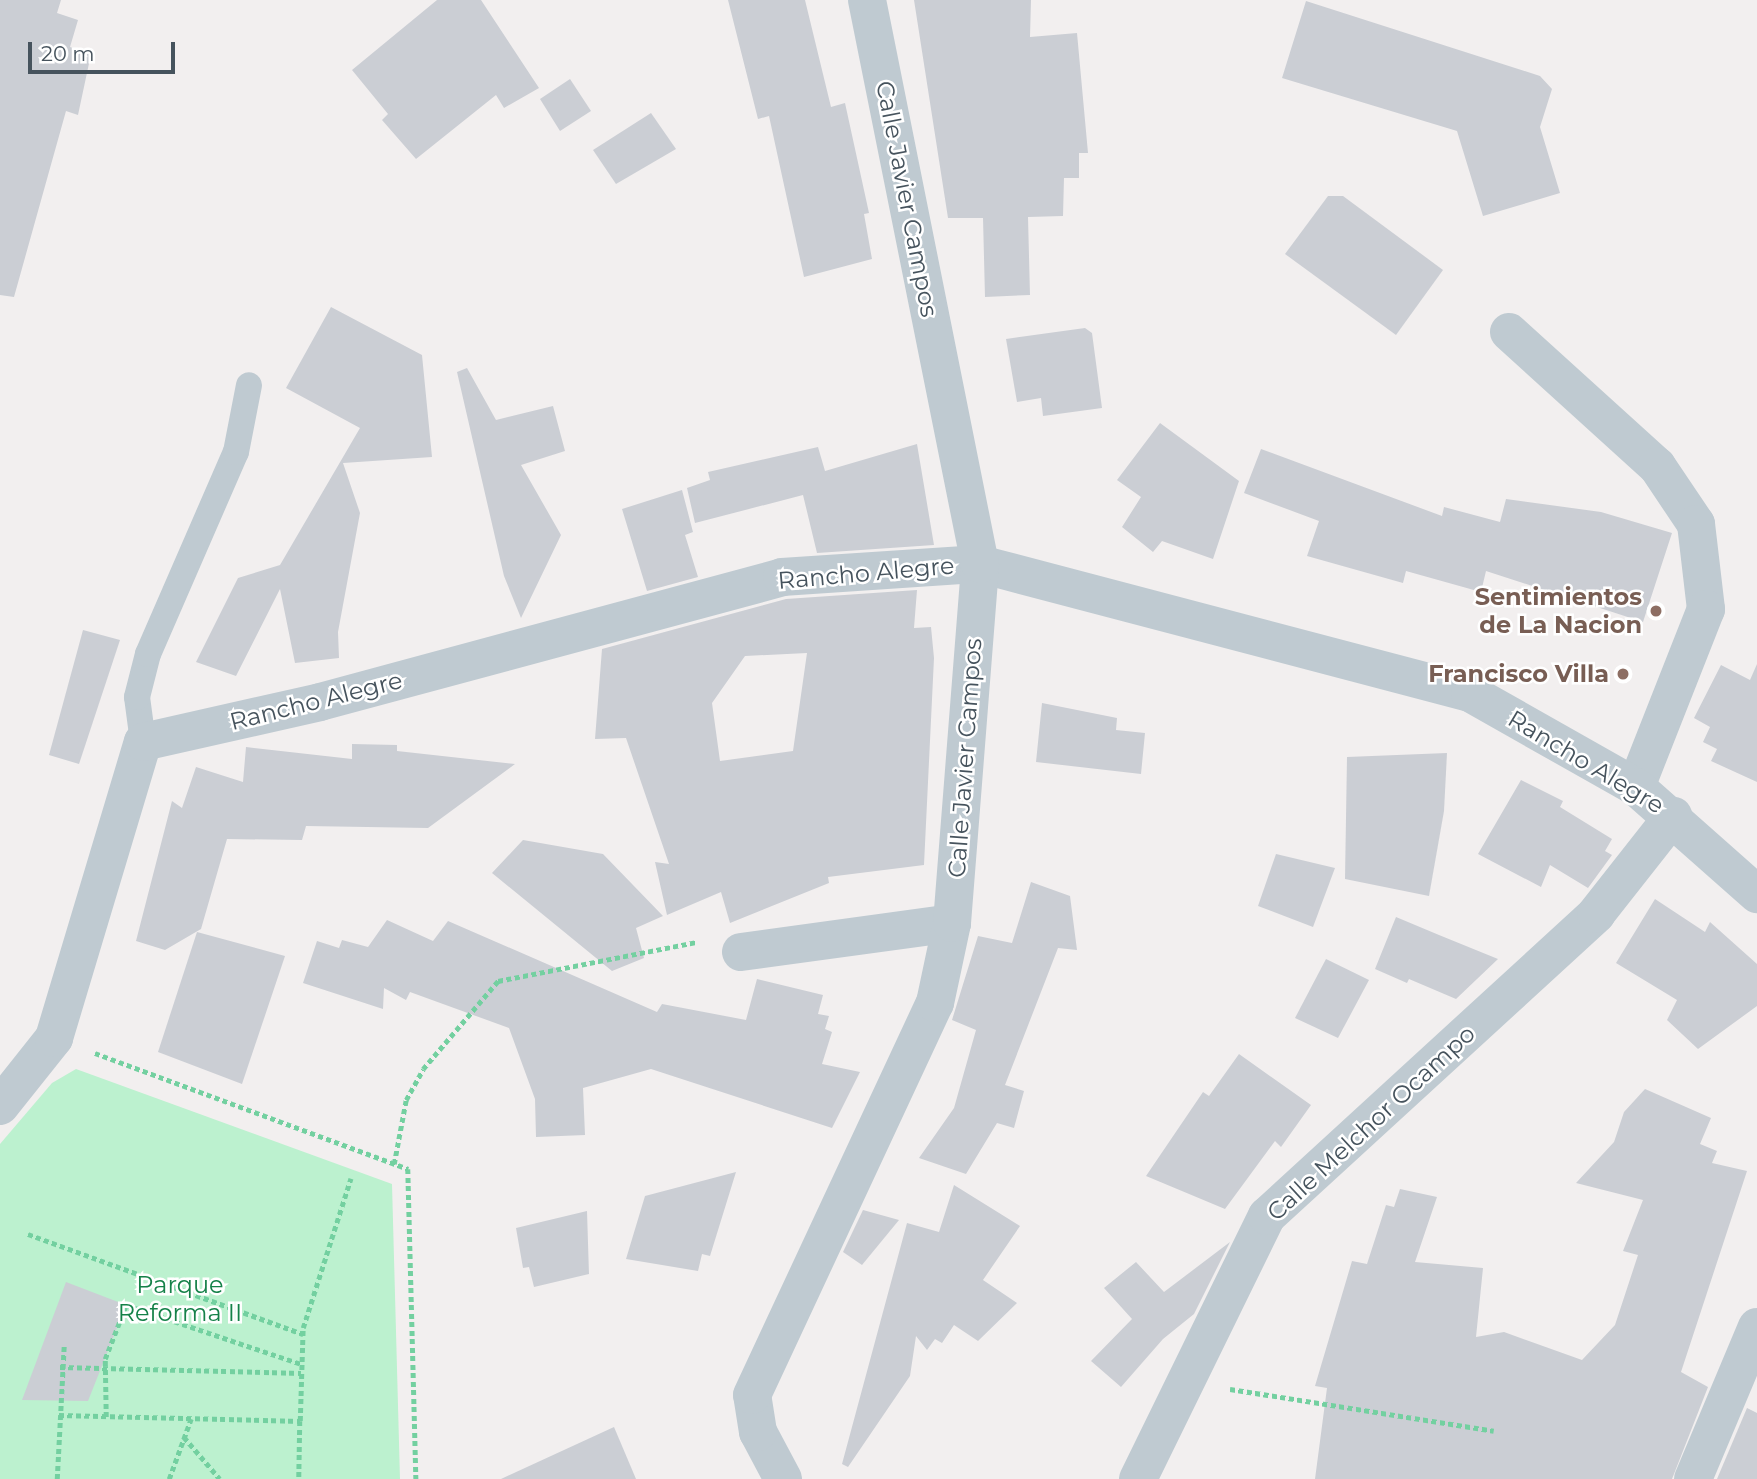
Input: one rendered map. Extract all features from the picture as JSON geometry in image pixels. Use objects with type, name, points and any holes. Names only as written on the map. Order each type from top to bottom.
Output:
[{"type":"street","name":"Calle Javier Campos","points":[[783,1479],[758,1432],[752,1395],[935,1003],[952,923],[980,564],[867,0]]},
{"type":"street","points":[[1509,332],[1657,466],[1696,524],[1706,610],[1636,787]]},
{"type":"street","name":"Rancho Alegre","points":[[143,742],[320,702],[782,577],[980,564],[1470,693],[1636,787],[1673,816],[1757,894]]},
{"type":"street","points":[[0,1107],[54,1038],[143,742]]},
{"type":"street","name":"Calle Melchor Ocampo","points":[[1147,1475],[1184,1382],[1267,1216],[1596,914],[1673,816]]},
{"type":"street","points":[[741,952],[952,923]]},
{"type":"street","points":[[1693,1479],[1757,1327]]},
{"type":"lane","points":[[143,742],[137,697],[148,654],[236,452],[249,385]]},
{"type":"path","points":[[394,1164],[406,1100],[423,1069],[498,982],[737,934],[741,952]]},
{"type":"path","points":[[54,1038],[408,1169],[416,1479]]},
{"type":"path","points":[[299,1479],[303,1334],[309,1300],[351,1178]]},
{"type":"path","points":[[28,1234],[303,1334]]},
{"type":"path","points":[[106,1417],[106,1369],[126,1305],[301,1364]]},
{"type":"path","points":[[57,1479],[60,1367],[64,1344]]},
{"type":"path","points":[[60,1367],[301,1373]]},
{"type":"path","points":[[1184,1382],[1494,1431]]},
{"type":"path","points":[[59,1415],[300,1421]]},
{"type":"path","points":[[169,1479],[191,1419]]},
{"type":"path","points":[[184,1437],[220,1479]]},
{"type":"green space","name":"Parque Reforma II","points":[[76,1069],[392,1184],[400,1479],[0,1479],[0,1144],[52,1083]]},
{"type":"building","points":[[0,0],[61,0],[57,13],[78,20],[70,47],[91,54],[78,115],[66,111],[14,297],[0,295]]},
{"type":"building","points":[[437,0],[481,0],[539,88],[504,108],[496,95],[416,159],[382,120],[388,114],[352,70]]},
{"type":"building","points":[[728,0],[805,0],[831,107],[845,103],[869,213],[864,214],[872,259],[804,277],[769,116],[758,119]]},
{"type":"building","points":[[914,0],[1031,0],[1030,37],[1077,33],[1088,153],[1079,153],[1079,178],[1064,178],[1063,216],[1028,217],[1030,295],[985,297],[983,218],[948,218]]},
{"type":"building","points":[[1306,1],[1540,76],[1552,89],[1540,127],[1560,193],[1483,216],[1457,131],[1282,78]]},
{"type":"building","points":[[570,79],[591,111],[560,131],[540,99]]},
{"type":"building","points":[[651,113],[676,149],[616,184],[593,150]]},
{"type":"building","points":[[1328,196],[1343,196],[1443,270],[1396,335],[1285,254]]},
{"type":"building","points":[[331,307],[422,355],[432,457],[343,463],[360,513],[338,632],[339,658],[295,663],[280,589],[236,676],[196,662],[238,578],[280,565],[360,428],[286,388]]},
{"type":"building","points":[[1085,328],[1092,333],[1102,408],[1043,416],[1041,398],[1017,402],[1006,339]]},
{"type":"building","points":[[467,368],[496,420],[553,406],[565,451],[521,465],[561,535],[521,618],[504,576],[457,372]]},
{"type":"building","points":[[1160,423],[1239,481],[1213,559],[1162,541],[1153,552],[1122,527],[1141,497],[1117,480]]},
{"type":"building","points":[[917,444],[934,545],[817,553],[803,495],[695,523],[687,488],[710,480],[708,472],[818,447],[825,471]]},
{"type":"building","points":[[1261,449],[1442,516],[1444,507],[1500,522],[1506,499],[1601,512],[1672,533],[1643,622],[1486,571],[1481,592],[1406,571],[1403,583],[1307,556],[1319,521],[1244,493]]},
{"type":"building","points":[[682,490],[693,532],[685,535],[698,577],[647,591],[622,509]]},
{"type":"building","points":[[917,590],[914,628],[931,627],[934,658],[924,865],[828,877],[829,883],[730,923],[721,892],[667,915],[655,862],[669,864],[626,738],[595,739],[602,649],[786,599]],"holes":[[[807,653],[793,751],[720,761],[712,703],[745,656]]]},
{"type":"building","points":[[83,630],[120,640],[79,764],[49,755]]},
{"type":"building","points":[[1757,664],[1757,782],[1711,761],[1717,749],[1703,742],[1710,727],[1694,718],[1721,665],[1750,680]]},
{"type":"building","points":[[1042,703],[1117,718],[1116,730],[1145,733],[1141,774],[1036,762]]},
{"type":"building","points":[[352,744],[397,745],[397,751],[515,764],[428,828],[306,826],[302,840],[227,839],[201,929],[165,950],[136,941],[172,801],[182,808],[196,767],[243,782],[246,747],[352,759]]},
{"type":"building","points":[[1447,753],[1444,811],[1429,896],[1345,879],[1347,757]]},
{"type":"building","points":[[1521,780],[1563,801],[1560,807],[1612,839],[1605,851],[1612,855],[1588,888],[1550,865],[1541,887],[1478,854]]},
{"type":"building","points":[[523,840],[603,854],[663,916],[636,928],[644,958],[612,971],[492,873]]},
{"type":"building","points":[[1276,854],[1335,868],[1313,927],[1258,906]]},
{"type":"building","points":[[1031,882],[1070,896],[1077,950],[1058,948],[1005,1085],[1024,1091],[1014,1128],[997,1123],[966,1174],[919,1158],[954,1108],[976,1030],[952,1020],[978,936],[1012,943]]},
{"type":"building","points":[[1655,899],[1705,932],[1710,922],[1757,964],[1757,1006],[1698,1049],[1667,1020],[1677,1000],[1616,963]]},
{"type":"building","points":[[1396,917],[1498,959],[1456,999],[1409,979],[1407,983],[1375,969]]},
{"type":"building","points":[[387,920],[433,941],[448,921],[657,1012],[662,1004],[746,1020],[757,979],[823,995],[818,1014],[829,1016],[825,1029],[832,1032],[822,1064],[860,1072],[832,1128],[651,1069],[583,1088],[585,1135],[536,1137],[535,1099],[509,1028],[410,992],[406,1000],[384,988],[383,1009],[303,983],[317,941],[339,948],[342,940],[368,947]]},
{"type":"building","points":[[197,932],[285,956],[242,1084],[158,1052]]},
{"type":"building","points":[[1326,959],[1369,980],[1338,1038],[1295,1018]]},
{"type":"building","points":[[1239,1054],[1311,1105],[1281,1147],[1275,1141],[1225,1209],[1146,1176],[1203,1092],[1209,1096]]},
{"type":"building","points":[[1645,1089],[1711,1118],[1700,1144],[1717,1151],[1712,1163],[1747,1171],[1681,1372],[1708,1387],[1672,1479],[1315,1479],[1327,1388],[1315,1386],[1352,1261],[1367,1264],[1386,1205],[1394,1207],[1400,1189],[1437,1197],[1415,1262],[1483,1268],[1476,1337],[1504,1332],[1582,1360],[1615,1325],[1638,1255],[1623,1251],[1643,1200],[1576,1183],[1614,1142],[1624,1112]]},
{"type":"building","points":[[736,1172],[710,1256],[702,1254],[698,1271],[626,1259],[645,1196]]},
{"type":"building","points":[[954,1185],[1020,1226],[983,1280],[1017,1303],[978,1341],[954,1325],[942,1343],[935,1339],[927,1350],[916,1336],[910,1376],[848,1467],[842,1464],[907,1223],[939,1232]]},
{"type":"building","points":[[863,1210],[899,1220],[862,1265],[843,1252]]},
{"type":"building","points":[[587,1211],[589,1274],[534,1287],[529,1267],[523,1268],[516,1228]]},
{"type":"building","points":[[1230,1242],[1194,1314],[1163,1339],[1121,1387],[1091,1361],[1132,1319],[1104,1288],[1136,1262],[1164,1292]]},
{"type":"building","points":[[66,1282],[126,1305],[88,1401],[22,1400]]},
{"type":"building","points":[[1747,1408],[1757,1413],[1757,1479],[1717,1479]]},
{"type":"building","points":[[614,1427],[636,1479],[501,1479]]},
{"type":"place","name":"Sentimientos de La Nacion","points":[[1656,611]]},
{"type":"place","name":"Francisco Villa","points":[[1623,674]]}]
